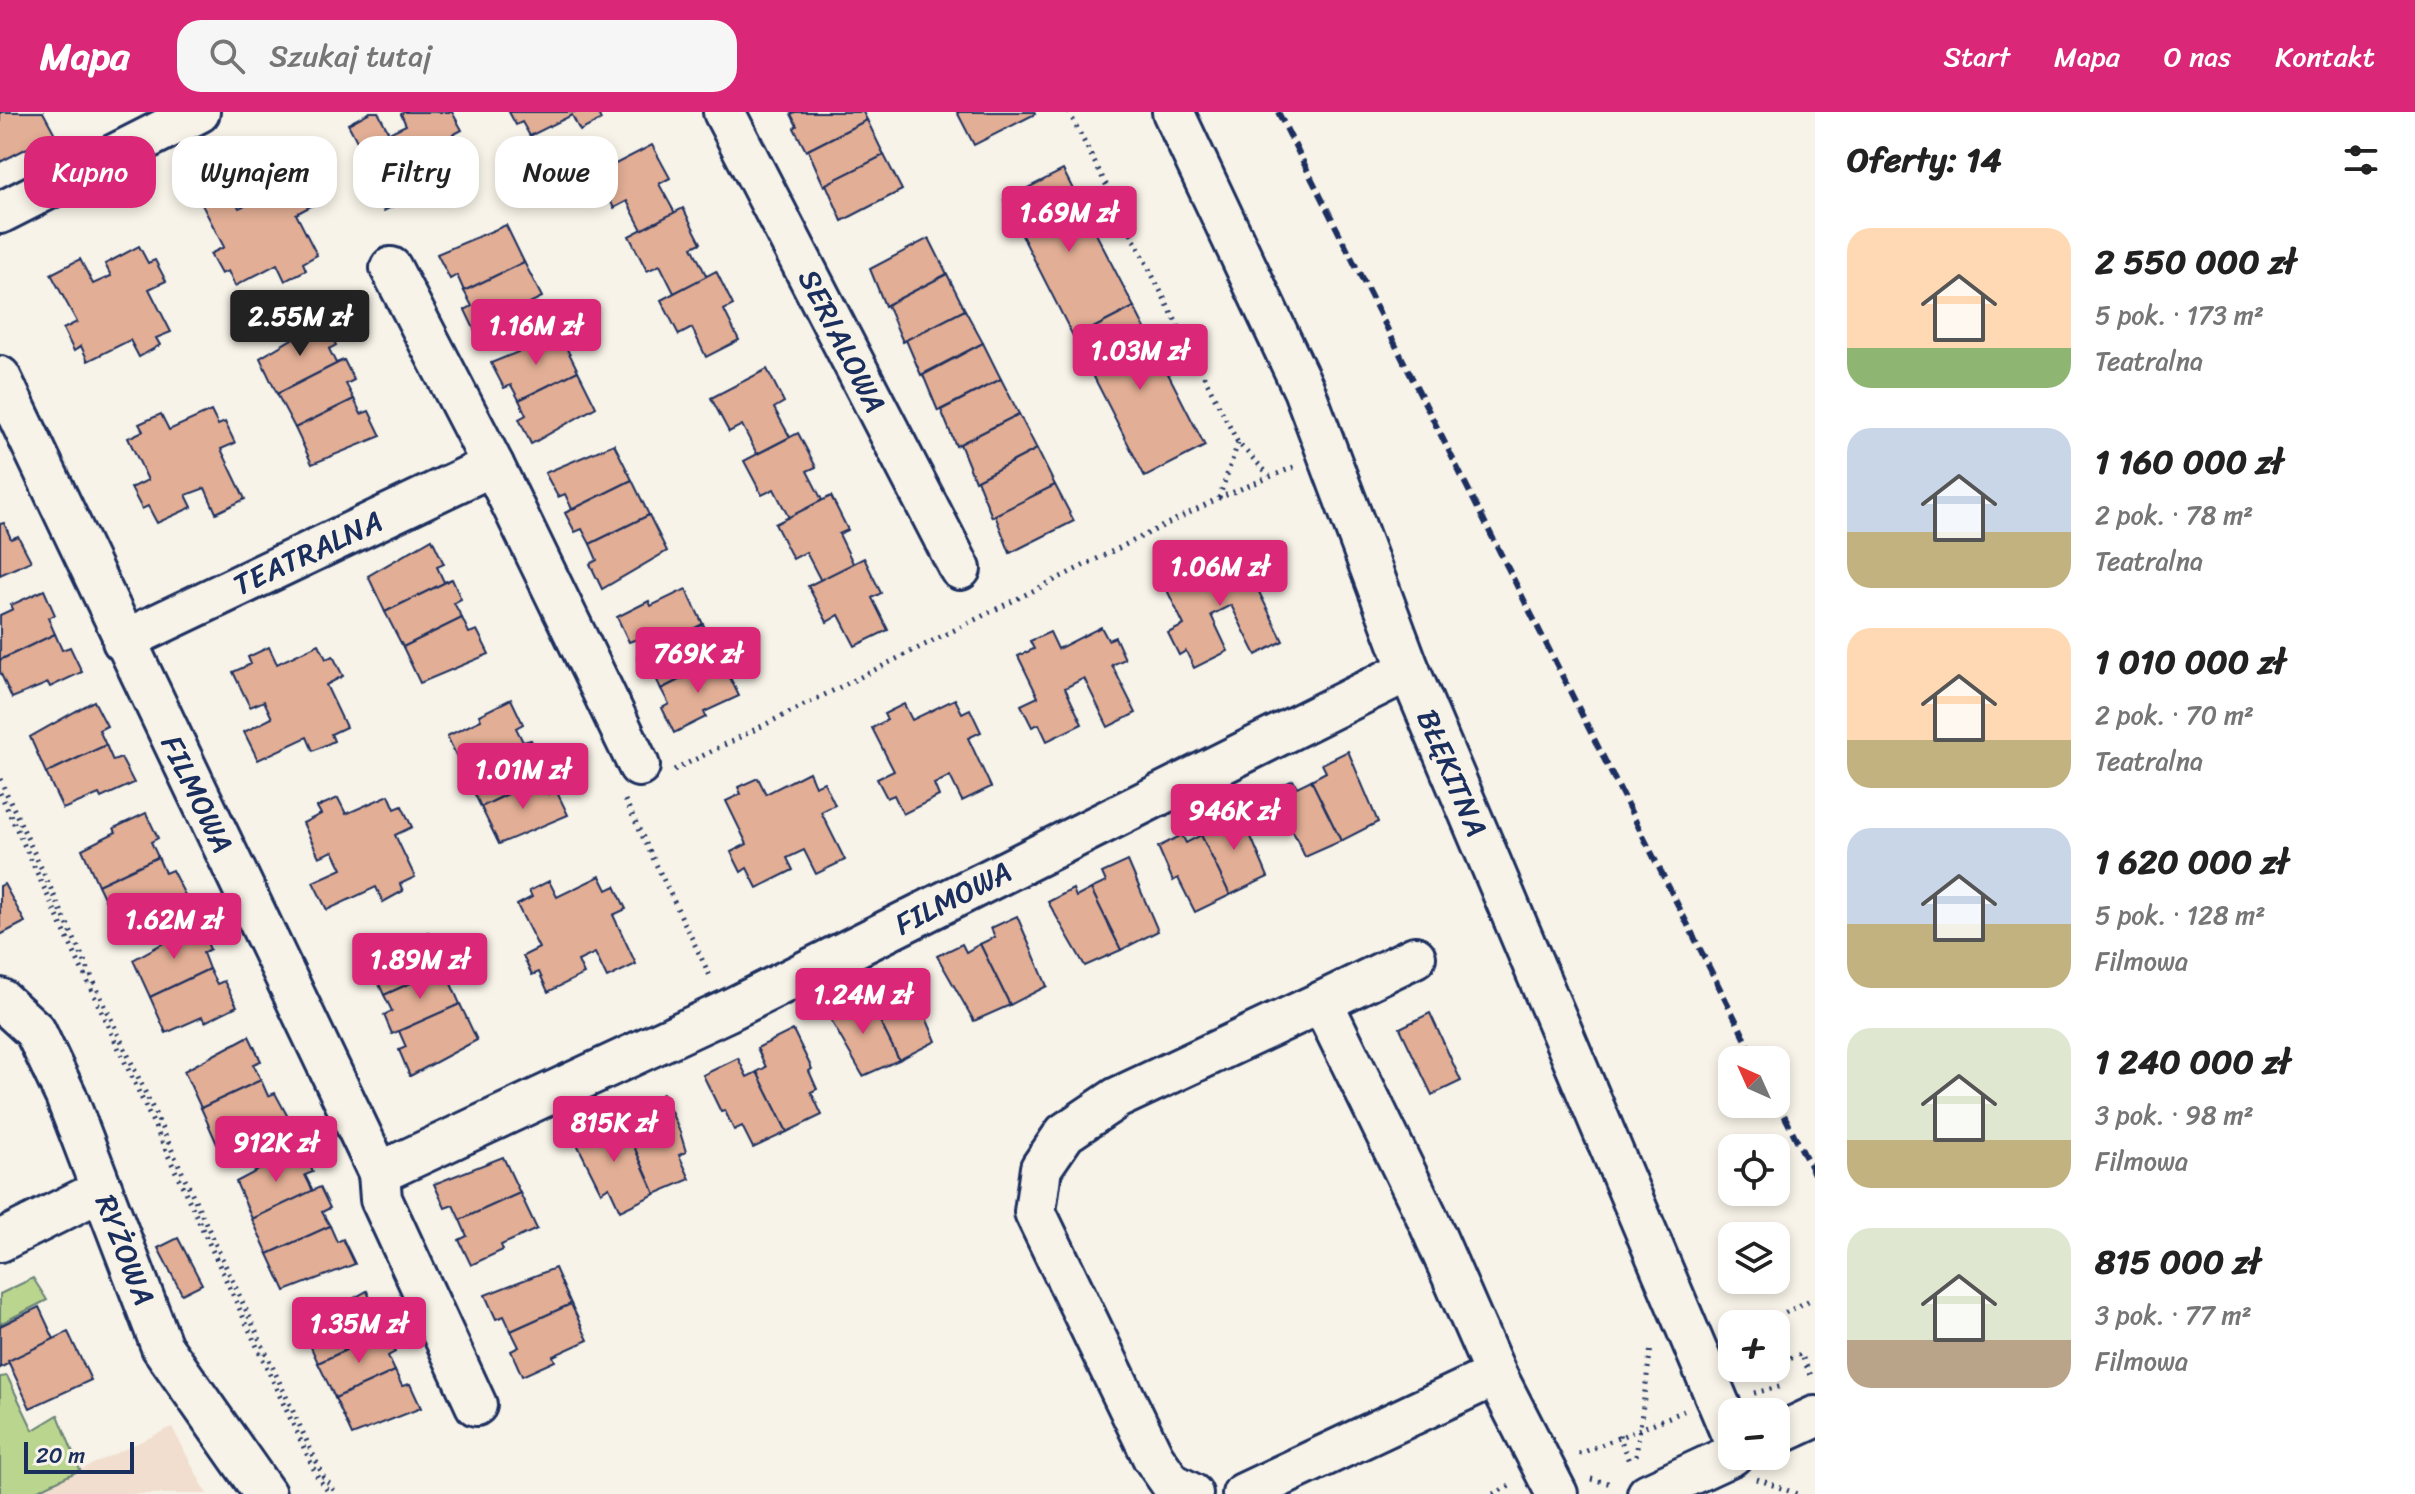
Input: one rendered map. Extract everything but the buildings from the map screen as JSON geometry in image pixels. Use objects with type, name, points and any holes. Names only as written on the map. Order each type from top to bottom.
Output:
[{"type":"street","points":[[0,213],[199,112]]},
{"type":"street","name":"SERIALOWA","points":[[724,112],[960,569]]},
{"type":"street","name":"BŁĘKITNA","points":[[1173,112],[1304,390],[1409,670],[1718,1402]]},
{"type":"street","points":[[391,268],[493,465],[642,779]]},
{"type":"street","name":"FILMOWA","points":[[0,377],[123,641],[379,1173],[727,1011],[1409,670]]},
{"type":"street","name":"TEATRALNA","points":[[123,641],[493,465]]},
{"type":"street","points":[[1192,1494],[1171,1483],[1153,1457],[1035,1212],[1041,1168],[1065,1133],[1117,1098],[1415,957]]},
{"type":"street","name":"RYŻOWA","points":[[0,999],[35,1031],[66,1096],[162,1347],[265,1494]]},
{"type":"street","points":[[1322,1002],[1426,1215],[1496,1375],[1557,1494]]},
{"type":"street","points":[[379,1173],[381,1199],[476,1405]]},
{"type":"street","points":[[0,1241],[102,1190]]},
{"type":"street","points":[[1243,1494],[1496,1375]]},
{"type":"street","points":[[1641,1484],[1724,1474]]},
{"type":"path","points":[[1069,112],[1238,443],[1269,475]]},
{"type":"path","points":[[1219,498],[1238,443]]},
{"type":"path","points":[[727,1011],[642,779],[1219,498],[1328,450]]},
{"type":"path","points":[[0,779],[323,1476],[337,1494]]},
{"type":"path","points":[[0,793],[318,1478],[330,1494]]},
{"type":"path","points":[[1790,1310],[1810,1300]]},
{"type":"path","points":[[1790,1359],[1801,1354],[1814,1378],[1803,1419]]},
{"type":"path","points":[[1749,1393],[1796,1383]]},
{"type":"path","points":[[1641,1484],[1640,1432],[1695,1406]]},
{"type":"path","points":[[1619,1435],[1641,1484]]},
{"type":"path","points":[[1724,1474],[1797,1494]]},
{"type":"shaded area","points":[[172,1427],[207,1494],[30,1494],[80,1470]]},
{"type":"green space","points":[[33,1278],[47,1300],[0,1324],[0,1294]]},
{"type":"green space","points":[[7,1376],[33,1430],[58,1415],[80,1470],[30,1494],[0,1494],[0,1377]]},
{"type":"railway","points":[[1278,112],[1749,1046]]},
{"type":"railway","points":[[1786,1118],[1815,1176]]}]
